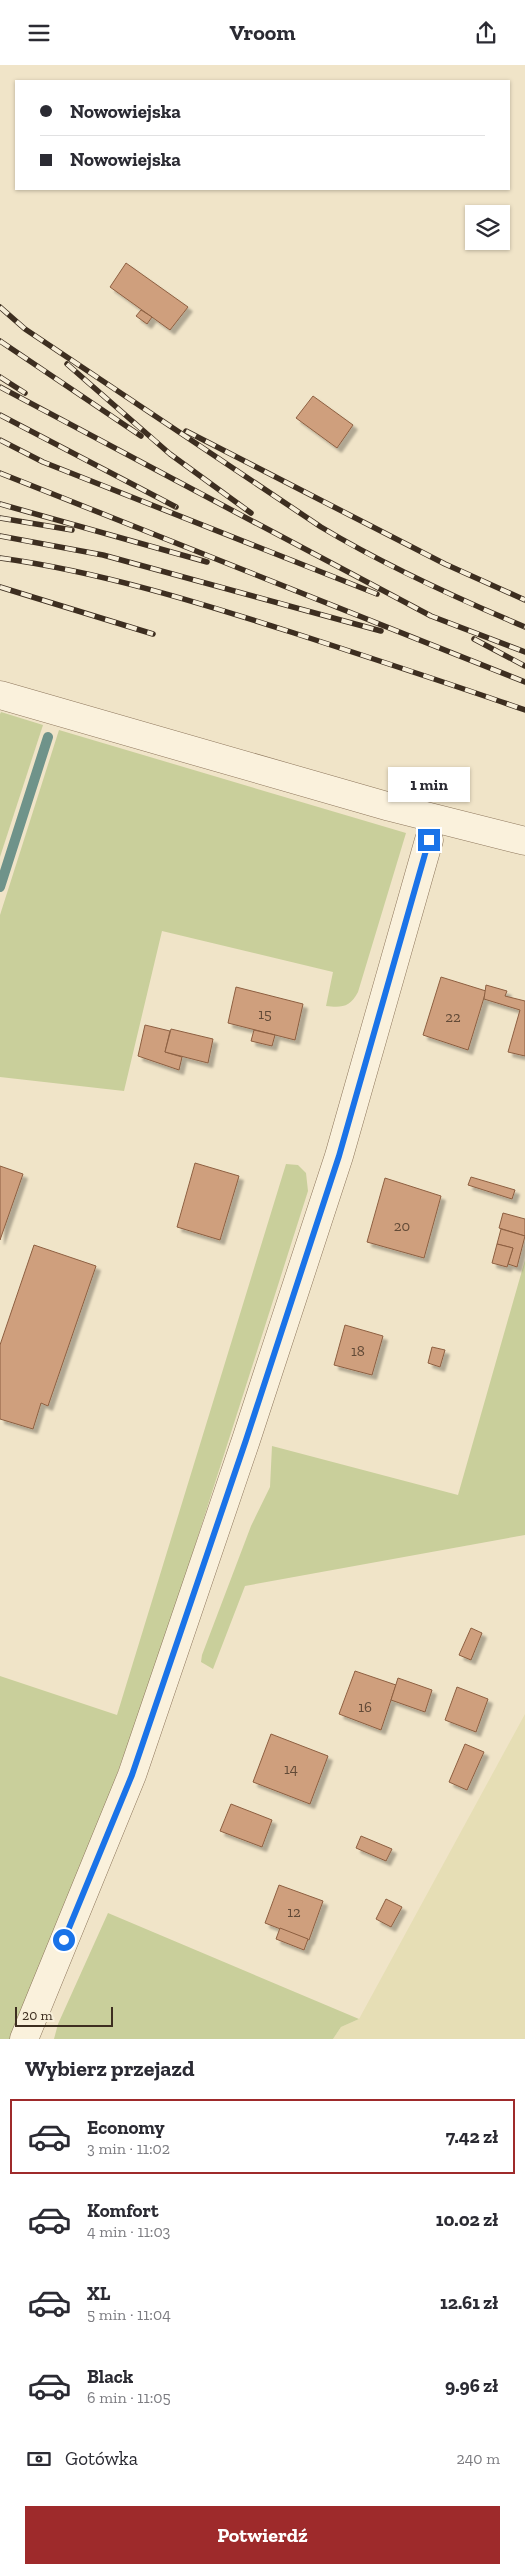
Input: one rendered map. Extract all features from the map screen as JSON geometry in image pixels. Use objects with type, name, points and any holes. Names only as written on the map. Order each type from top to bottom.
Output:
[{"type":"street","points":[[0,695],[390,807],[525,841]]},
{"type":"street","points":[[24,2039],[132,1775],[246,1440],[339,1156],[429,840]]},
{"type":"shaded area","points":[[525,1714],[525,2039],[333,2039],[341,2027],[359,2019]]},
{"type":"green space","points":[[1,712],[43,725],[0,857],[0,714]]},
{"type":"green space","points":[[59,730],[406,833],[358,992],[352,1001],[349,1004],[337,1007],[326,1006],[333,972],[162,931],[124,1091],[0,1077],[0,915]]},
{"type":"green space","points":[[286,1164],[298,1165],[306,1173],[308,1191],[157,1665],[89,1850],[15,2039],[0,2039],[0,1676],[117,1715]]},
{"type":"green space","points":[[525,1260],[525,1535],[245,1586],[213,1669],[201,1662],[251,1526],[270,1487],[272,1446],[458,1495]]},
{"type":"green space","points":[[108,1913],[359,2019],[341,2027],[333,2039],[54,2039],[58,2024]]},
{"type":"building","points":[[126,263],[188,307],[170,330],[110,287]]},
{"type":"building","points":[[141,310],[152,317],[147,324],[136,316]]},
{"type":"building","points":[[313,396],[353,425],[337,448],[296,418]]},
{"type":"building","points":[[441,977],[486,991],[468,1050],[423,1035]]},
{"type":"building","points":[[486,985],[507,991],[505,996],[525,1001],[525,1056],[508,1052],[520,1010],[484,999]]},
{"type":"building","points":[[236,987],[303,1004],[295,1040],[228,1023]]},
{"type":"building","points":[[145,1025],[170,1031],[165,1052],[182,1057],[179,1070],[138,1056]]},
{"type":"building","points":[[171,1029],[213,1039],[208,1063],[165,1052]]},
{"type":"building","points":[[254,1030],[275,1035],[272,1046],[251,1041]]},
{"type":"building","points":[[195,1163],[239,1176],[220,1240],[177,1227]]},
{"type":"building","points":[[0,1166],[23,1174],[0,1240]]},
{"type":"building","points":[[471,1177],[515,1190],[512,1199],[468,1185]]},
{"type":"building","points":[[385,1178],[441,1196],[424,1258],[367,1242]]},
{"type":"building","points":[[503,1213],[525,1219],[525,1236],[499,1228]]},
{"type":"building","points":[[501,1229],[525,1236],[517,1267],[508,1264],[513,1248],[497,1244]]},
{"type":"building","points":[[497,1244],[513,1248],[507,1267],[492,1263]]},
{"type":"building","points":[[34,1245],[96,1266],[48,1406],[41,1403],[33,1429],[0,1419],[0,1345]]},
{"type":"building","points":[[345,1325],[383,1336],[372,1375],[334,1365]]},
{"type":"building","points":[[432,1347],[445,1350],[440,1367],[428,1363]]},
{"type":"building","points":[[471,1628],[482,1633],[471,1660],[459,1655]]},
{"type":"building","points":[[355,1671],[396,1685],[381,1730],[339,1714]]},
{"type":"building","points":[[398,1678],[432,1690],[425,1712],[391,1700]]},
{"type":"building","points":[[457,1687],[488,1699],[476,1732],[445,1720]]},
{"type":"building","points":[[271,1734],[328,1756],[310,1804],[253,1782]]},
{"type":"building","points":[[465,1744],[484,1752],[467,1790],[449,1782]]},
{"type":"building","points":[[231,1804],[272,1820],[262,1847],[220,1831]]},
{"type":"building","points":[[361,1836],[392,1849],[386,1861],[356,1848]]},
{"type":"building","points":[[279,1885],[323,1901],[309,1940],[265,1923]]},
{"type":"building","points":[[386,1899],[402,1907],[391,1927],[376,1919]]},
{"type":"building","points":[[280,1928],[308,1939],[304,1950],[276,1939]]},
{"type":"waterway","points":[[0,887],[48,737]]},
{"type":"railway","points":[[0,307],[25,329],[321,527],[370,555],[525,627]]},
{"type":"railway","points":[[0,341],[141,436]]},
{"type":"railway","points":[[67,364],[170,454],[251,513]]},
{"type":"railway","points":[[0,377],[25,393]]},
{"type":"railway","points":[[0,387],[431,616],[525,652]]},
{"type":"railway","points":[[0,415],[176,507]]},
{"type":"railway","points":[[186,431],[445,564],[525,600]]},
{"type":"railway","points":[[0,440],[43,462],[377,594]]},
{"type":"railway","points":[[0,473],[525,682]]},
{"type":"railway","points":[[0,504],[207,562]]},
{"type":"railway","points":[[0,518],[72,530]]},
{"type":"railway","points":[[0,536],[103,555],[381,631]]},
{"type":"railway","points":[[0,558],[75,571],[185,599],[323,642],[525,710]]},
{"type":"railway","points":[[0,587],[153,634]]},
{"type":"railway","points":[[474,639],[525,666]]},
{"type":"route","points":[[64,1940],[132,1775],[246,1440],[339,1156],[429,840]]}]
